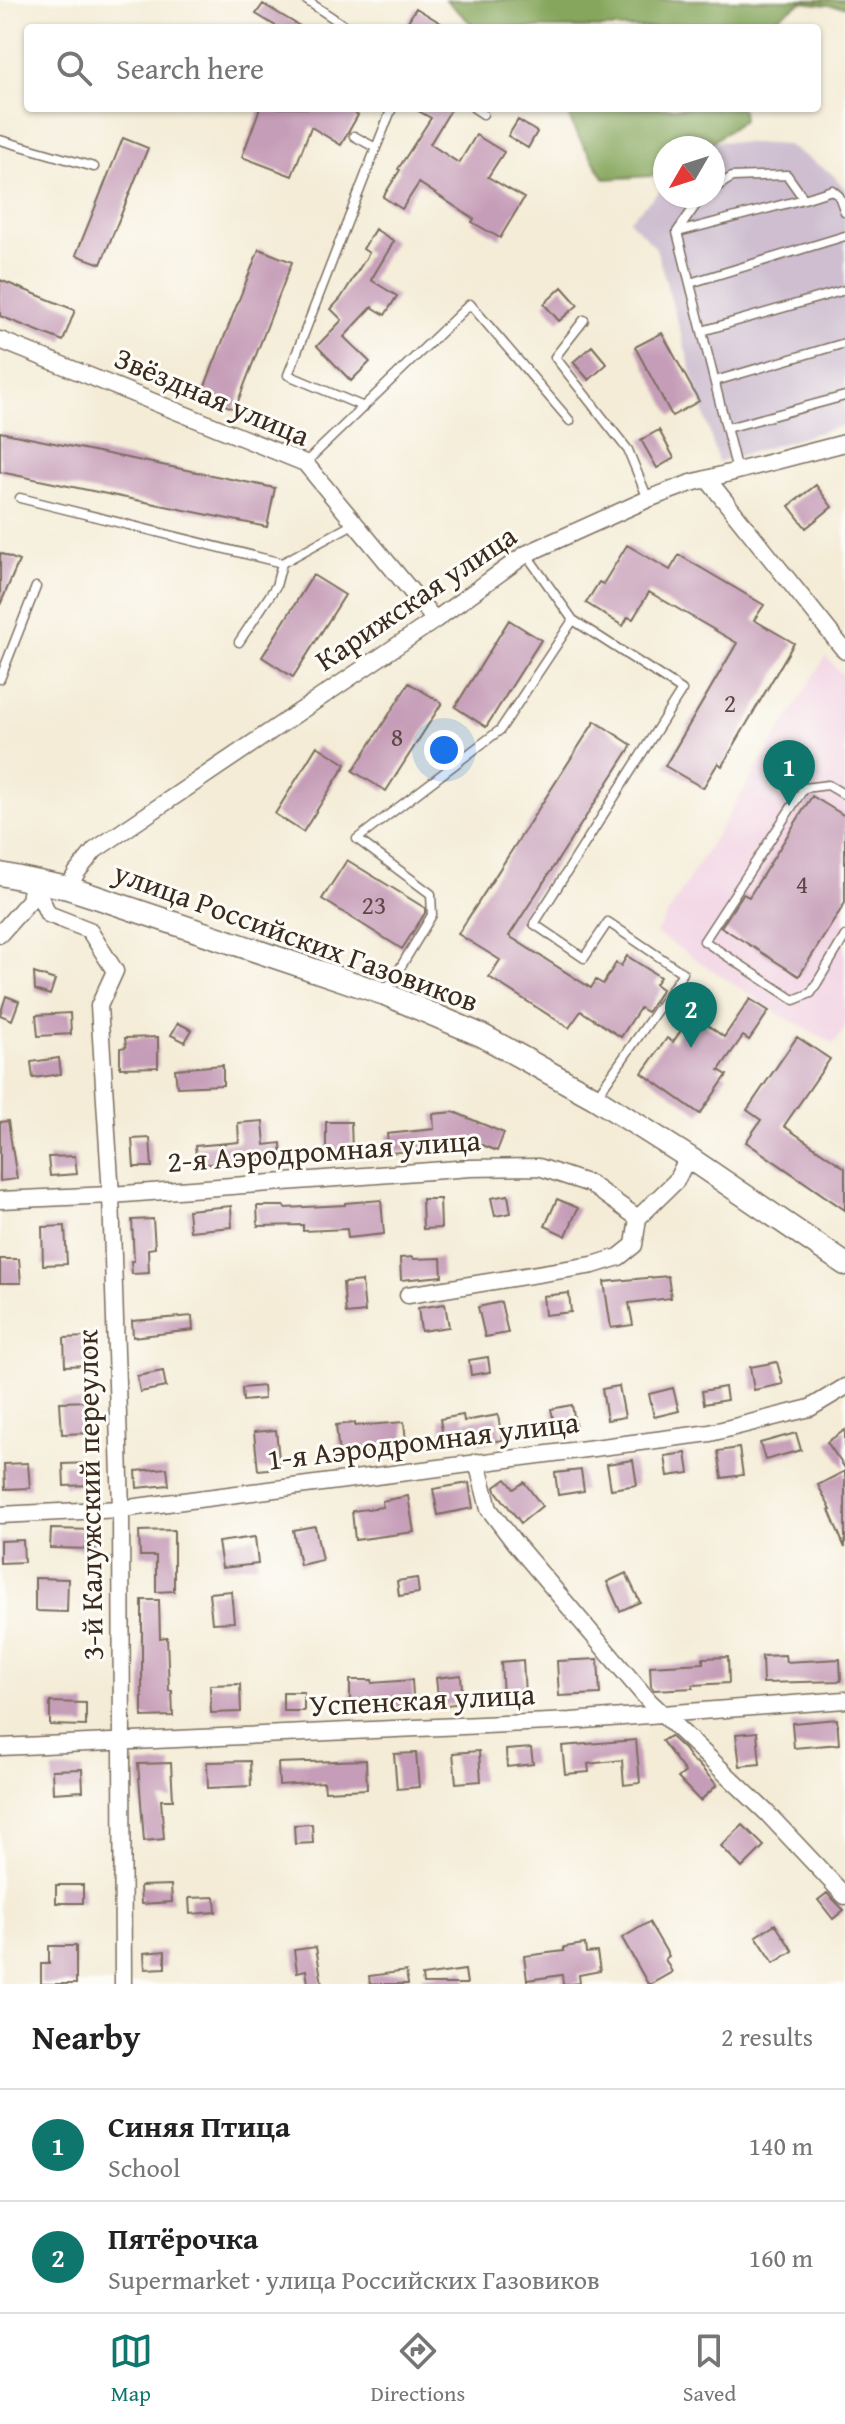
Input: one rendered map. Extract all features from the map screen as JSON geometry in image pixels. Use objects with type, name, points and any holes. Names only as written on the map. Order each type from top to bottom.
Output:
[{"type":"main road","name":"улица Российских Газовиков","points":[[0,874],[68,888],[385,994],[483,1036],[595,1098],[845,1264]]},
{"type":"street","name":"Звёздная улица","points":[[0,340],[305,463],[435,620]]},
{"type":"street","name":"Карижская улица","points":[[68,888],[95,850],[435,620],[526,554],[691,483],[845,443]]},
{"type":"street","points":[[708,480],[837,630],[845,651]]},
{"type":"street","points":[[0,934],[30,900],[33,881]]},
{"type":"street","name":"3-й Калужский переулок","points":[[33,881],[48,914],[89,930],[115,971],[99,1006],[111,1195],[121,1509],[123,1984]]},
{"type":"street","points":[[408,1295],[593,1265],[619,1257],[634,1245],[638,1218],[676,1181],[688,1157]]},
{"type":"street","name":"2-я Аэродромная улица","points":[[0,1200],[111,1195],[470,1168],[539,1167],[590,1184],[638,1218]]},
{"type":"street","name":"1-я Аэродромная улица","points":[[0,1515],[121,1509],[710,1433],[810,1408],[845,1387]]},
{"type":"street","points":[[477,1462],[489,1509],[514,1542],[663,1714],[766,1812],[845,1896]]},
{"type":"street","name":"Успенская улица","points":[[0,1747],[571,1721],[845,1700]]},
{"type":"lane","points":[[306,0],[342,24]]},
{"type":"lane","points":[[364,407],[288,375],[390,112]]},
{"type":"lane","points":[[354,136],[376,148]]},
{"type":"lane","points":[[0,140],[94,167]]},
{"type":"lane","points":[[725,181],[732,177],[787,175],[804,199]]},
{"type":"lane","points":[[677,232],[832,190],[839,196],[845,212]]},
{"type":"lane","points":[[694,208],[677,232],[737,472]]},
{"type":"lane","points":[[690,283],[845,236]]},
{"type":"lane","points":[[702,331],[845,290]]},
{"type":"lane","points":[[305,463],[470,304],[570,421]]},
{"type":"lane","points":[[584,320],[555,357],[628,450],[648,499]]},
{"type":"lane","points":[[715,381],[845,343]]},
{"type":"lane","points":[[727,428],[845,396]]},
{"type":"lane","points":[[20,498],[282,563],[355,523]]},
{"type":"lane","points":[[526,554],[573,620],[682,690],[534,924],[584,958],[608,922],[683,973],[595,1098]]},
{"type":"lane","points":[[239,642],[276,586],[282,563]]},
{"type":"lane","points":[[0,679],[36,587]]},
{"type":"lane","points":[[385,994],[432,915],[431,894],[357,839],[500,730],[573,620]]},
{"type":"lane","points":[[845,795],[828,785],[804,788],[704,941],[794,1000],[811,993],[845,936]]},
{"type":"shaded area","points":[[725,142],[787,145],[831,173],[845,189],[845,425],[718,462],[656,248],[629,220],[653,197],[653,208],[725,208]]},
{"type":"shaded area","points":[[826,656],[845,678],[845,1028],[834,1044],[779,1014],[656,933]]},
{"type":"green space","points":[[446,0],[845,0],[845,7],[802,2],[766,24],[472,24]]},
{"type":"green space","points":[[567,112],[742,112],[743,120],[721,136],[653,136],[653,176],[605,179]]},
{"type":"building","points":[[263,4],[296,24],[272,24],[256,14]]},
{"type":"building","points":[[416,8],[442,24],[406,24]]},
{"type":"building","points":[[259,112],[353,112],[358,115],[341,145],[311,127],[292,176],[242,157]]},
{"type":"building","points":[[420,112],[450,112],[430,144],[459,163],[476,135],[504,152],[488,177],[524,198],[500,238],[472,222],[474,219],[419,183],[402,209],[383,197],[431,118]]},
{"type":"building","points":[[518,120],[537,132],[528,148],[508,136]]},
{"type":"building","points":[[123,138],[148,148],[101,264],[76,255]]},
{"type":"building","points":[[375,229],[394,241],[371,280],[397,296],[385,315],[372,307],[344,337],[370,362],[351,381],[317,346],[342,320],[331,309],[369,253],[363,249]]},
{"type":"building","points":[[259,249],[292,262],[235,409],[201,396]]},
{"type":"building","points":[[0,280],[75,310],[63,341],[0,316]]},
{"type":"building","points":[[562,287],[578,305],[559,321],[544,304]]},
{"type":"building","points":[[662,333],[699,401],[672,416],[635,347]]},
{"type":"building","points":[[592,346],[607,364],[589,380],[573,362]]},
{"type":"building","points":[[659,430],[674,458],[657,468],[641,440]]},
{"type":"building","points":[[0,432],[275,488],[267,527],[0,472]]},
{"type":"building","points":[[816,485],[832,507],[806,528],[789,506]]},
{"type":"building","points":[[627,545],[670,570],[679,555],[764,605],[754,620],[794,643],[722,766],[718,763],[703,788],[665,766],[737,643],[649,592],[633,619],[628,617],[623,626],[586,603],[599,582],[603,584]]},
{"type":"building","points":[[0,553],[19,561],[0,605]]},
{"type":"building","points":[[313,575],[345,595],[293,677],[262,657]]},
{"type":"building","points":[[509,620],[541,640],[486,727],[455,707]]},
{"type":"building","points":[[409,683],[442,703],[386,791],[353,771]]},
{"type":"building","points":[[595,721],[632,745],[509,936],[591,988],[596,980],[603,984],[616,963],[621,966],[627,956],[660,977],[655,984],[662,989],[648,1011],[640,1008],[621,1037],[581,1011],[569,1028],[489,977],[500,960],[458,934]]},
{"type":"building","points":[[317,746],[346,764],[303,832],[275,814]]},
{"type":"building","points":[[812,796],[845,816],[845,903],[799,976],[721,927],[743,894],[749,897]]},
{"type":"building","points":[[347,860],[425,908],[425,913],[402,949],[322,899]]},
{"type":"building","points":[[34,973],[55,980],[50,995],[35,990]]},
{"type":"building","points":[[6,996],[19,1001],[12,1020],[0,1015]]},
{"type":"building","points":[[750,999],[769,1011],[749,1040],[743,1036],[719,1070],[727,1075],[700,1114],[642,1073],[667,1038],[673,1042],[692,1014],[724,1037]]},
{"type":"building","points":[[70,1013],[71,1034],[38,1036],[36,1015]]},
{"type":"building","points":[[178,1023],[192,1030],[185,1042],[171,1035]]},
{"type":"building","points":[[158,1037],[158,1067],[120,1068],[120,1048],[126,1047],[125,1038]]},
{"type":"building","points":[[797,1037],[830,1059],[784,1126],[845,1168],[845,1210],[746,1142],[761,1120],[747,1110]]},
{"type":"building","points":[[59,1058],[61,1074],[33,1078],[31,1062]]},
{"type":"building","points":[[223,1065],[223,1085],[177,1087],[175,1069]]},
{"type":"building","points":[[454,1112],[504,1133],[497,1151],[482,1145],[389,1153],[387,1134],[434,1129],[433,1114]]},
{"type":"building","points":[[8,1121],[17,1179],[0,1181],[0,1122]]},
{"type":"building","points":[[263,1121],[265,1145],[281,1143],[282,1158],[197,1165],[195,1146],[239,1142],[238,1123]]},
{"type":"building","points":[[326,1122],[351,1122],[352,1152],[326,1153]]},
{"type":"building","points":[[150,1138],[152,1167],[134,1167],[132,1139]]},
{"type":"building","points":[[75,1156],[77,1174],[50,1176],[48,1157]]},
{"type":"building","points":[[508,1195],[511,1213],[495,1216],[491,1198]]},
{"type":"building","points":[[422,1199],[440,1199],[441,1228],[423,1229]]},
{"type":"building","points":[[557,1199],[578,1208],[566,1236],[545,1226]]},
{"type":"building","points":[[381,1200],[384,1234],[348,1238],[347,1229],[303,1231],[303,1225],[258,1226],[257,1206],[285,1208]]},
{"type":"building","points":[[231,1206],[232,1227],[190,1231],[188,1210]]},
{"type":"building","points":[[153,1219],[155,1248],[148,1249],[149,1273],[132,1274],[132,1220]]},
{"type":"building","points":[[65,1226],[67,1264],[43,1265],[42,1227]]},
{"type":"building","points":[[400,1258],[441,1258],[442,1276],[401,1280]]},
{"type":"building","points":[[0,1259],[19,1259],[21,1283],[0,1283]]},
{"type":"building","points":[[668,1276],[671,1298],[629,1303],[633,1325],[611,1328],[604,1282]]},
{"type":"building","points":[[362,1281],[365,1312],[346,1314],[343,1283]]},
{"type":"building","points":[[569,1293],[571,1312],[545,1315],[543,1296]]},
{"type":"building","points":[[501,1302],[508,1333],[485,1337],[478,1307]]},
{"type":"building","points":[[445,1304],[449,1327],[421,1331],[418,1308]]},
{"type":"building","points":[[192,1316],[193,1330],[133,1337],[132,1321]]},
{"type":"building","points":[[88,1337],[89,1365],[65,1366],[64,1338]]},
{"type":"building","points":[[488,1357],[490,1372],[471,1375],[469,1360]]},
{"type":"building","points":[[777,1362],[783,1384],[754,1390],[750,1367]]},
{"type":"building","points":[[163,1371],[166,1387],[140,1392],[137,1376]]},
{"type":"building","points":[[263,1386],[264,1399],[243,1401],[242,1388]]},
{"type":"building","points":[[619,1386],[625,1417],[607,1420],[602,1389]]},
{"type":"building","points":[[725,1387],[727,1400],[704,1404],[702,1391]]},
{"type":"building","points":[[673,1388],[679,1411],[654,1417],[649,1394]]},
{"type":"building","points":[[89,1401],[91,1433],[62,1434],[60,1402]]},
{"type":"building","points":[[572,1405],[576,1429],[556,1433],[551,1409]]},
{"type":"building","points":[[463,1415],[464,1421],[498,1415],[502,1440],[479,1444],[478,1437],[444,1443],[440,1419]]},
{"type":"building","points":[[404,1422],[407,1451],[380,1453],[379,1450],[339,1455],[336,1425]]},
{"type":"building","points":[[276,1430],[280,1468],[258,1470],[254,1432]]},
{"type":"building","points":[[845,1430],[845,1468],[827,1442]]},
{"type":"building","points":[[796,1433],[801,1450],[765,1460],[760,1443]]},
{"type":"building","points":[[739,1448],[743,1475],[722,1478],[718,1451]]},
{"type":"building","points":[[686,1453],[689,1473],[668,1476],[665,1456]]},
{"type":"building","points":[[633,1460],[637,1485],[611,1489],[607,1464]]},
{"type":"building","points":[[28,1463],[30,1488],[5,1489],[4,1464]]},
{"type":"building","points":[[91,1463],[92,1485],[64,1486],[63,1464]]},
{"type":"building","points":[[167,1468],[169,1485],[137,1488],[136,1471]]},
{"type":"building","points":[[581,1470],[584,1491],[558,1495],[555,1473]]},
{"type":"building","points":[[845,1471],[845,1548],[818,1485]]},
{"type":"building","points":[[506,1479],[514,1489],[524,1482],[542,1506],[521,1523],[496,1491],[495,1487]]},
{"type":"building","points":[[469,1483],[473,1508],[438,1515],[433,1489]]},
{"type":"building","points":[[408,1496],[414,1532],[355,1540],[352,1511],[383,1507],[382,1501]]},
{"type":"building","points":[[315,1526],[322,1560],[300,1565],[293,1530]]},
{"type":"building","points":[[51,1529],[96,1530],[95,1549],[50,1548]]},
{"type":"building","points":[[174,1530],[174,1591],[156,1592],[156,1556],[140,1556],[139,1531]]},
{"type":"building","points":[[255,1537],[258,1564],[222,1568],[218,1542]]},
{"type":"building","points":[[23,1540],[24,1562],[0,1563],[0,1541]]},
{"type":"building","points":[[626,1573],[640,1602],[620,1611],[607,1582]]},
{"type":"building","points":[[35,1578],[68,1579],[67,1612],[35,1611]]},
{"type":"building","points":[[417,1578],[419,1593],[399,1596],[397,1581]]},
{"type":"building","points":[[231,1591],[234,1622],[212,1623],[209,1593]]},
{"type":"building","points":[[142,1600],[159,1600],[160,1638],[167,1637],[173,1716],[142,1717]]},
{"type":"building","points":[[785,1655],[786,1662],[840,1659],[841,1681],[763,1683],[762,1656]]},
{"type":"building","points":[[728,1657],[729,1683],[654,1690],[651,1686],[650,1666],[703,1663],[703,1658]]},
{"type":"building","points":[[598,1659],[600,1694],[559,1696],[557,1661]]},
{"type":"building","points":[[523,1660],[525,1695],[503,1696],[501,1662]]},
{"type":"building","points":[[461,1675],[463,1703],[439,1706],[436,1678]]},
{"type":"building","points":[[350,1680],[372,1680],[372,1683],[412,1680],[414,1710],[384,1712],[384,1707],[350,1707]]},
{"type":"building","points":[[240,1684],[241,1712],[211,1713],[210,1685]]},
{"type":"building","points":[[283,1692],[304,1692],[304,1711],[283,1711]]},
{"type":"building","points":[[50,1702],[86,1703],[86,1726],[50,1725]]},
{"type":"building","points":[[837,1719],[839,1744],[794,1748],[792,1723]]},
{"type":"building","points":[[757,1732],[760,1764],[740,1766],[736,1734]]},
{"type":"building","points":[[670,1736],[717,1785],[700,1801],[678,1778],[685,1772],[662,1741]]},
{"type":"building","points":[[636,1740],[640,1783],[624,1785],[622,1760],[588,1764],[589,1772],[565,1774],[562,1746]]},
{"type":"building","points":[[531,1748],[533,1764],[507,1767],[506,1750]]},
{"type":"building","points":[[479,1751],[481,1781],[456,1783],[453,1753]]},
{"type":"building","points":[[416,1753],[419,1787],[397,1789],[394,1754]]},
{"type":"building","points":[[366,1760],[367,1789],[325,1791],[324,1782],[279,1785],[278,1763]]},
{"type":"building","points":[[250,1761],[251,1786],[208,1788],[207,1762]]},
{"type":"building","points":[[171,1763],[173,1800],[161,1800],[164,1839],[144,1841],[138,1764]]},
{"type":"building","points":[[82,1769],[83,1791],[53,1793],[52,1770]]},
{"type":"building","points":[[312,1824],[313,1843],[295,1844],[294,1825]]},
{"type":"building","points":[[743,1825],[764,1846],[742,1868],[721,1846]]},
{"type":"building","points":[[56,1885],[83,1885],[83,1903],[56,1903]]},
{"type":"building","points":[[171,1885],[172,1902],[141,1904],[140,1886]]},
{"type":"building","points":[[827,1893],[844,1910],[833,1919],[818,1900]]},
{"type":"building","points":[[215,1897],[216,1912],[190,1914],[189,1898]]},
{"type":"building","points":[[649,1922],[669,1956],[665,1959],[672,1972],[651,1984],[648,1984],[622,1938]]},
{"type":"building","points":[[775,1924],[793,1951],[774,1963],[756,1936]]},
{"type":"building","points":[[585,1944],[586,1953],[597,1952],[600,1971],[579,1975],[580,1983],[563,1984],[562,1975],[527,1980],[524,1956],[564,1951],[564,1947]]},
{"type":"building","points":[[49,1946],[76,1946],[76,1984],[41,1984],[41,1964],[49,1964]]},
{"type":"building","points":[[316,1947],[322,1984],[308,1984],[306,1970],[297,1972],[294,1950]]},
{"type":"building","points":[[165,1951],[165,1968],[145,1969],[144,1953]]},
{"type":"building","points":[[465,1970],[467,1984],[423,1984],[422,1976]]},
{"type":"building","points":[[406,1971],[408,1984],[370,1984],[369,1976]]},
{"type":"place","name":"Синяя Птица","points":[[789,806]]},
{"type":"place","name":"Пятёрочка","points":[[691,1048]]}]
